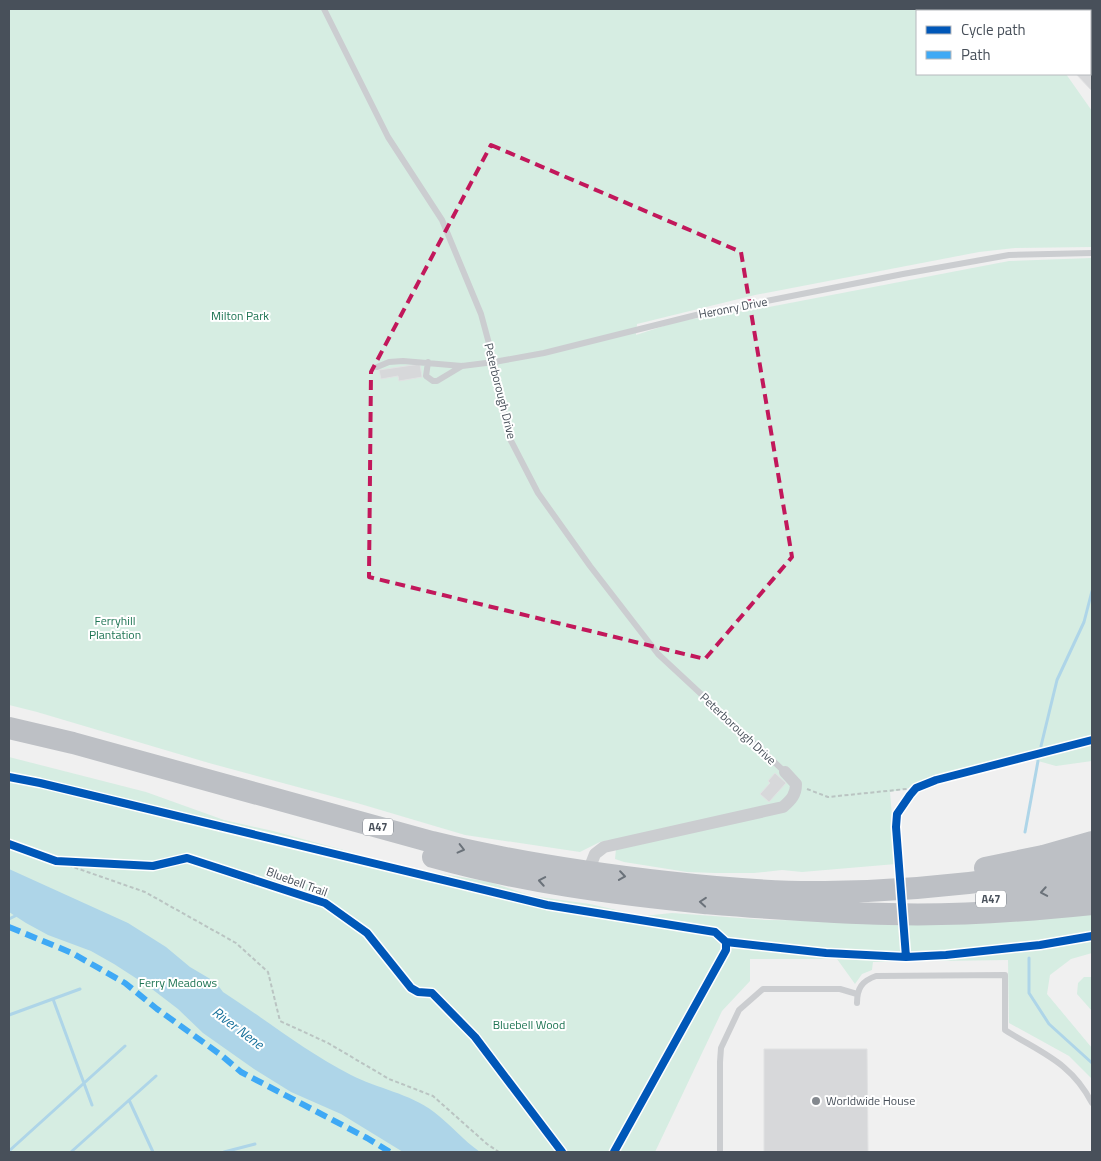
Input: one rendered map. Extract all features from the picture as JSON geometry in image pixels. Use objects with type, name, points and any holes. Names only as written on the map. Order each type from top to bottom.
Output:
[{"type":"highway","name":"A47","points":[[9,728],[73,743],[432,842],[482,854],[588,872],[715,887],[753,898],[889,914],[976,913],[1092,904]]},
{"type":"highway","name":"A47","points":[[9,742],[63,754],[481,871],[628,896],[753,898],[888,907],[965,902],[1040,892],[1092,882]]},
{"type":"highway","name":"A47","points":[[753,898],[814,883],[912,877],[974,870],[1043,856],[1092,842]]},
{"type":"highway","name":"A47","points":[[753,898],[824,892],[912,889],[1034,875],[1092,864]]},
{"type":"street","points":[[588,872],[595,854],[604,846],[783,807],[796,792],[796,784],[785,772]]},
{"type":"lane","name":"Peterborough Drive","points":[[324,9],[388,137],[442,220],[481,314],[494,362],[509,437],[538,493],[590,566],[658,654],[785,772]]},
{"type":"lane","name":"Heronry Drive","points":[[377,367],[388,362],[428,362],[462,366],[494,362],[544,353],[696,315],[904,274],[1009,255],[1092,252]]},
{"type":"lane","points":[[428,362],[426,376],[433,381],[437,381],[462,366]]},
{"type":"lane","points":[[857,1003],[857,994],[865,980],[876,976],[1005,976],[1005,1030],[1056,1060],[1070,1071],[1092,1103]]},
{"type":"lane","points":[[720,1152],[721,1048],[739,1010],[763,989],[840,988],[857,994]]},
{"type":"path","points":[[796,784],[828,797],[920,787]]},
{"type":"path","points":[[910,795],[920,787]]},
{"type":"path","points":[[52,860],[82,862]]},
{"type":"path","points":[[52,860],[145,892],[236,943],[268,972],[280,1021],[328,1043],[388,1079],[433,1096],[498,1152]]},
{"type":"highlighted area","points":[[491,145],[741,252],[792,557],[705,659],[369,577],[371,372]]},
{"type":"green space","points":[[9,9],[1075,9],[916,10],[916,75],[1067,75],[1092,111],[1092,247],[1015,248],[979,252],[755,295],[637,324],[636,335],[679,321],[769,307],[1009,261],[1092,258],[1092,761],[1056,766],[1031,759],[958,778],[890,792],[896,864],[802,872],[782,870],[754,873],[687,872],[615,859],[616,849],[610,840],[600,842],[580,852],[465,835],[9,705]]},
{"type":"green space","name":"Ferry Meadows","points":[[9,757],[146,792],[224,820],[273,831],[414,869],[490,882],[532,896],[590,904],[643,916],[672,913],[766,920],[871,921],[1092,907],[1092,953],[1071,959],[1050,975],[1047,994],[1092,1048],[1092,1079],[1069,1056],[1009,1023],[1008,960],[873,962],[872,970],[862,974],[855,984],[837,959],[750,959],[750,981],[722,1011],[655,1152],[9,1152]]},
{"type":"green space","points":[[1084,977],[1092,977],[1092,1011],[1077,994],[1078,983]]},
{"type":"water","name":"River Nene","points":[[9,869],[128,923],[166,947],[190,967],[212,980],[223,992],[334,1066],[361,1080],[414,1100],[424,1106],[440,1117],[480,1152],[403,1152],[341,1114],[291,1092],[254,1069],[203,1033],[178,1009],[148,986],[114,964],[91,951],[48,935],[9,912]]},
{"type":"building","points":[[1091,36],[1092,37],[1092,91],[1077,75],[1091,75]]},
{"type":"building","points":[[420,364],[422,377],[399,381],[398,376],[381,379],[379,370]]},
{"type":"building","points":[[775,773],[786,783],[769,802],[760,794],[770,783],[768,781]]},
{"type":"building","name":"Worldwide House","points":[[764,1049],[867,1049],[868,1152],[764,1152]]},
{"type":"waterway","points":[[1041,746],[1057,680],[1084,622],[1092,591]]},
{"type":"waterway","points":[[1025,832],[1038,761]]},
{"type":"waterway","points":[[9,919],[15,916]]},
{"type":"waterway","points":[[1029,958],[1029,993],[1049,1024],[1092,1063]]},
{"type":"waterway","points":[[9,1015],[80,989]]},
{"type":"waterway","points":[[53,999],[92,1105]]},
{"type":"waterway","points":[[9,1151],[125,1046]]},
{"type":"waterway","points":[[71,1152],[156,1076]]},
{"type":"waterway","points":[[129,1100],[153,1152]]},
{"type":"waterway","points":[[224,1152],[255,1144]]},
{"type":"marked path","points":[[9,927],[72,953],[125,983],[241,1072],[390,1152]]},
{"type":"cycle path","points":[[906,957],[896,827],[897,814],[910,795],[916,788],[936,780],[1092,740]]},
{"type":"cycle path","points":[[9,777],[547,905],[715,932],[726,942],[826,953],[906,957],[946,955],[1040,945],[1092,936]]},
{"type":"cycle path","name":"Bluebell Trail","points":[[9,844],[56,861],[153,866],[187,858],[325,903],[367,933],[411,988],[418,992],[432,993],[475,1037],[562,1152]]},
{"type":"cycle path","points":[[614,1152],[726,950],[726,942]]},
{"type":"place","name":"Worldwide House","points":[[816,1101]]},
{"type":"park label","name":"Milton Park","points":[[240,316]]},
{"type":"park label","name":"Ferryhill Plantation","points":[[115,628]]},
{"type":"park label","name":"Bluebell Wood","points":[[529,1025]]}]
